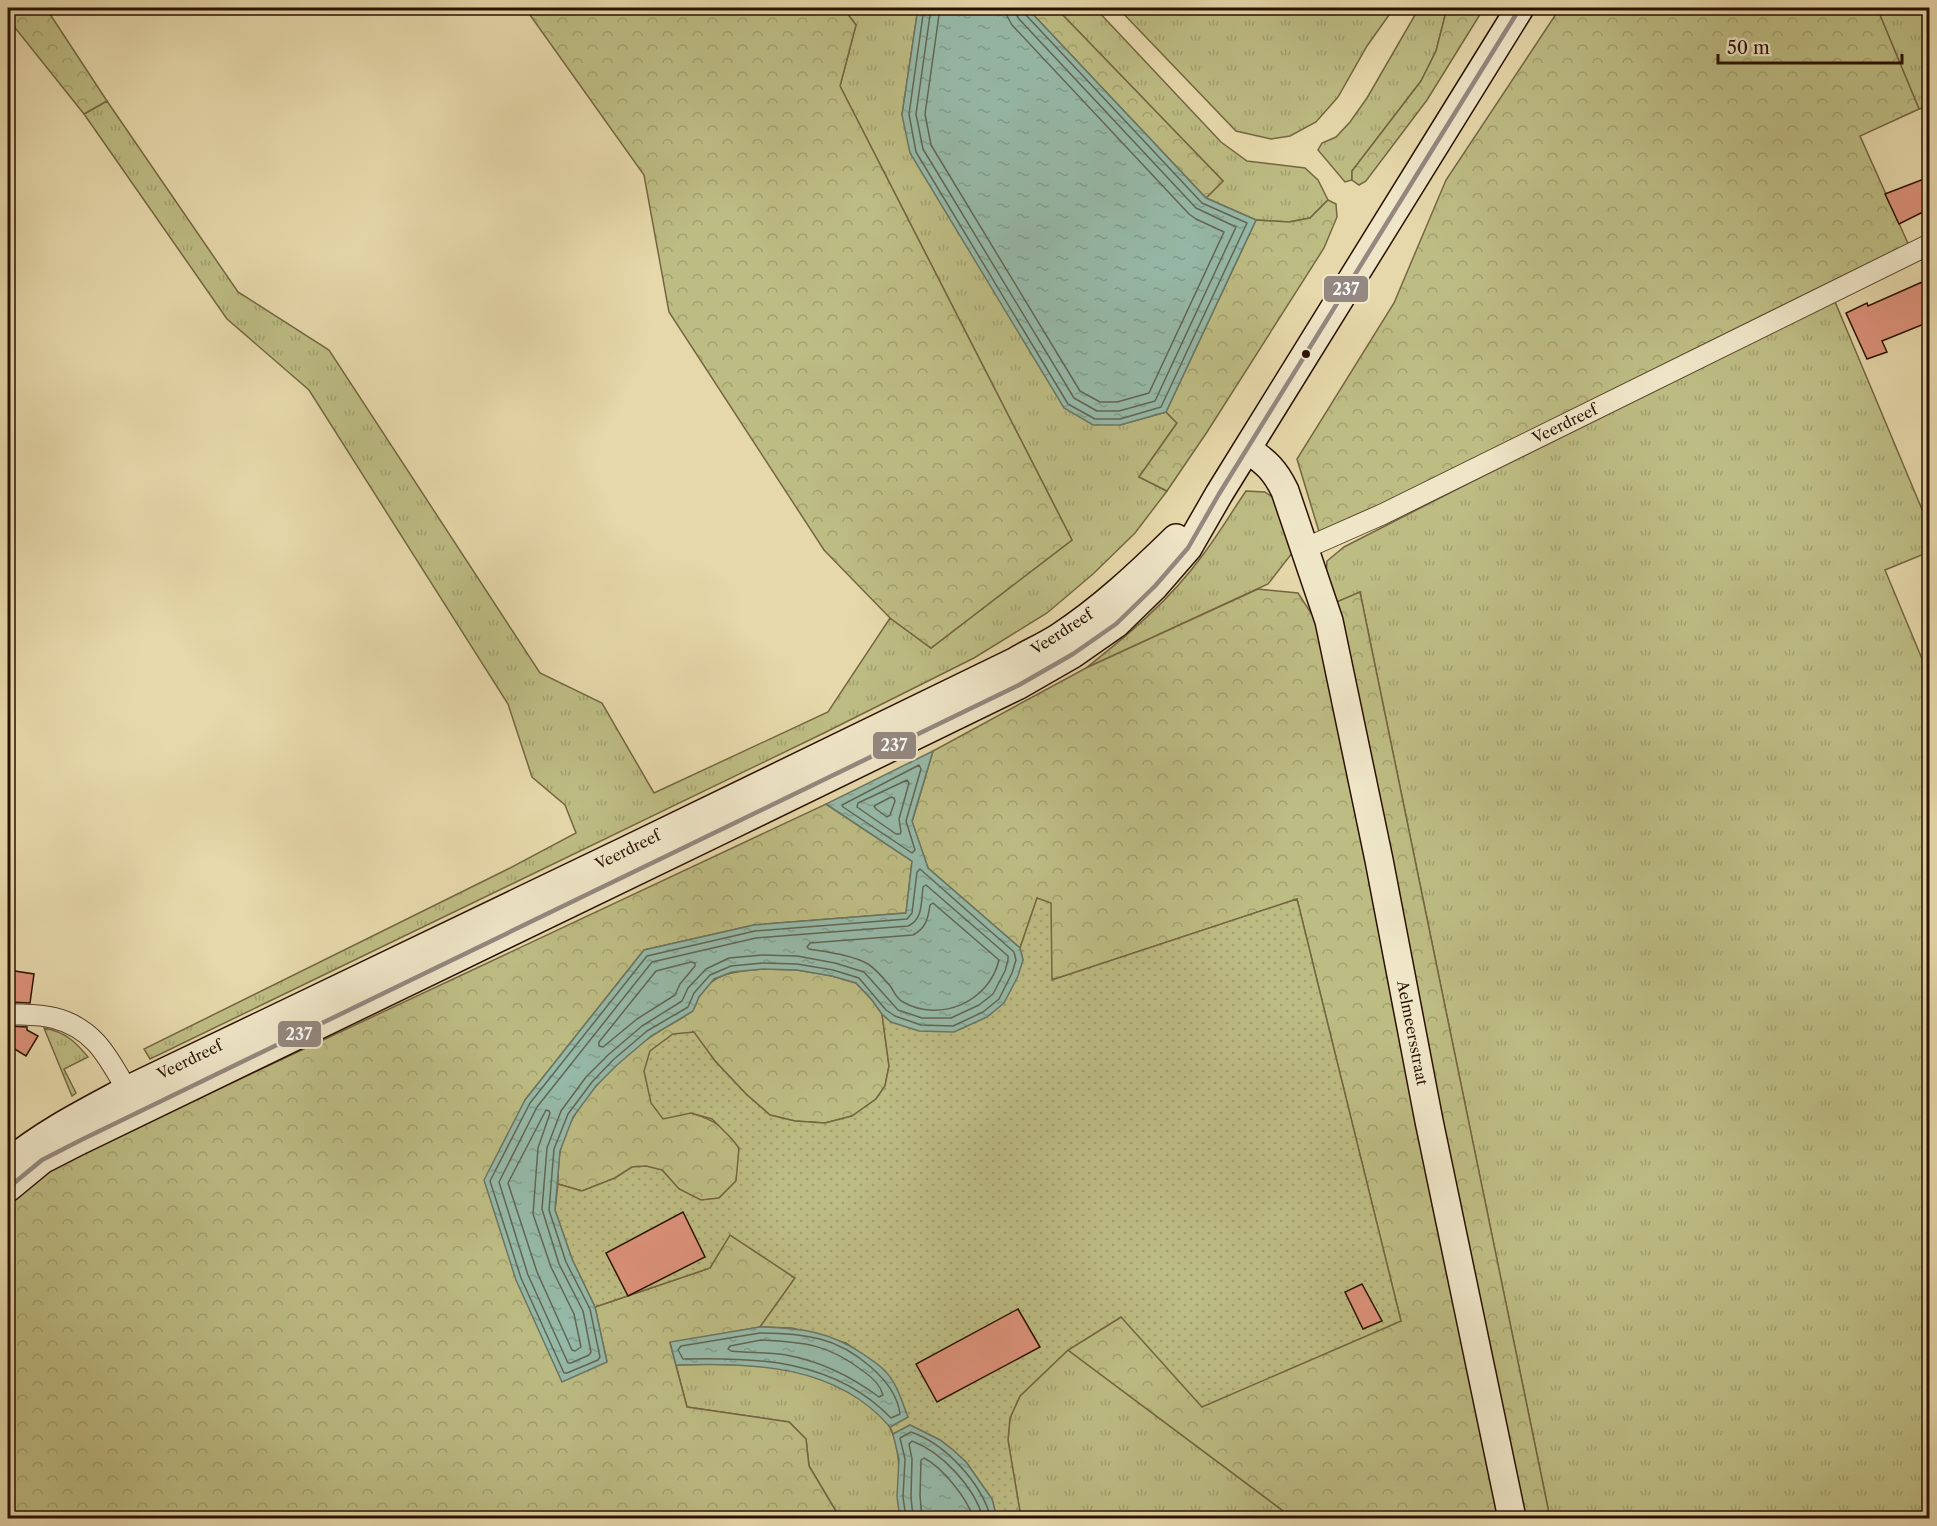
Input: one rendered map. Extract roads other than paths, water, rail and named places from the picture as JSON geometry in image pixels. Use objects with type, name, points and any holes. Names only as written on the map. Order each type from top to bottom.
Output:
[{"type":"main road","name":"Veerdreef","points":[[8,1163],[33,1143],[61,1126],[132,1101],[339,1014],[1014,662],[1058,637],[1099,608],[1143,570],[1219,494],[1520,8]]},
{"type":"main road","points":[[1248,449],[1267,462],[1278,476],[1306,549]]},
{"type":"main road","name":"Aelmeersstraat","points":[[1306,549],[1329,621],[1429,1121],[1512,1518]]},
{"type":"main road","name":"Veerdreef","points":[[8,1188],[42,1161],[132,1101]]},
{"type":"street","name":"Veerdreef","points":[[1306,549],[1394,509],[1929,244]]},
{"type":"street","points":[[8,1014],[53,1018],[77,1026],[93,1038],[107,1055],[132,1101]]},
{"type":"water","points":[[918,8],[1027,8],[1206,198],[1256,220],[1166,412],[1120,425],[1093,425],[1064,408],[910,153],[902,115]]},
{"type":"water","points":[[933,751],[912,821],[928,868],[1020,948],[1023,960],[1018,976],[1004,1003],[987,1017],[954,1032],[919,1031],[891,1022],[856,983],[832,976],[797,970],[763,969],[732,972],[714,979],[699,997],[693,1011],[651,1036],[596,1086],[573,1117],[560,1151],[555,1210],[572,1259],[595,1307],[607,1362],[562,1382],[516,1280],[484,1180],[525,1100],[644,950],[754,925],[906,913],[912,861],[826,804]]},
{"type":"water","points":[[760,1327],[814,1332],[850,1346],[883,1368],[893,1381],[908,1417],[890,1427],[868,1406],[845,1390],[819,1379],[792,1372],[734,1365],[676,1365],[670,1342]]},
{"type":"water","points":[[910,1425],[940,1440],[966,1462],[992,1499],[997,1518],[900,1518],[897,1497],[899,1459],[893,1434]]}]
